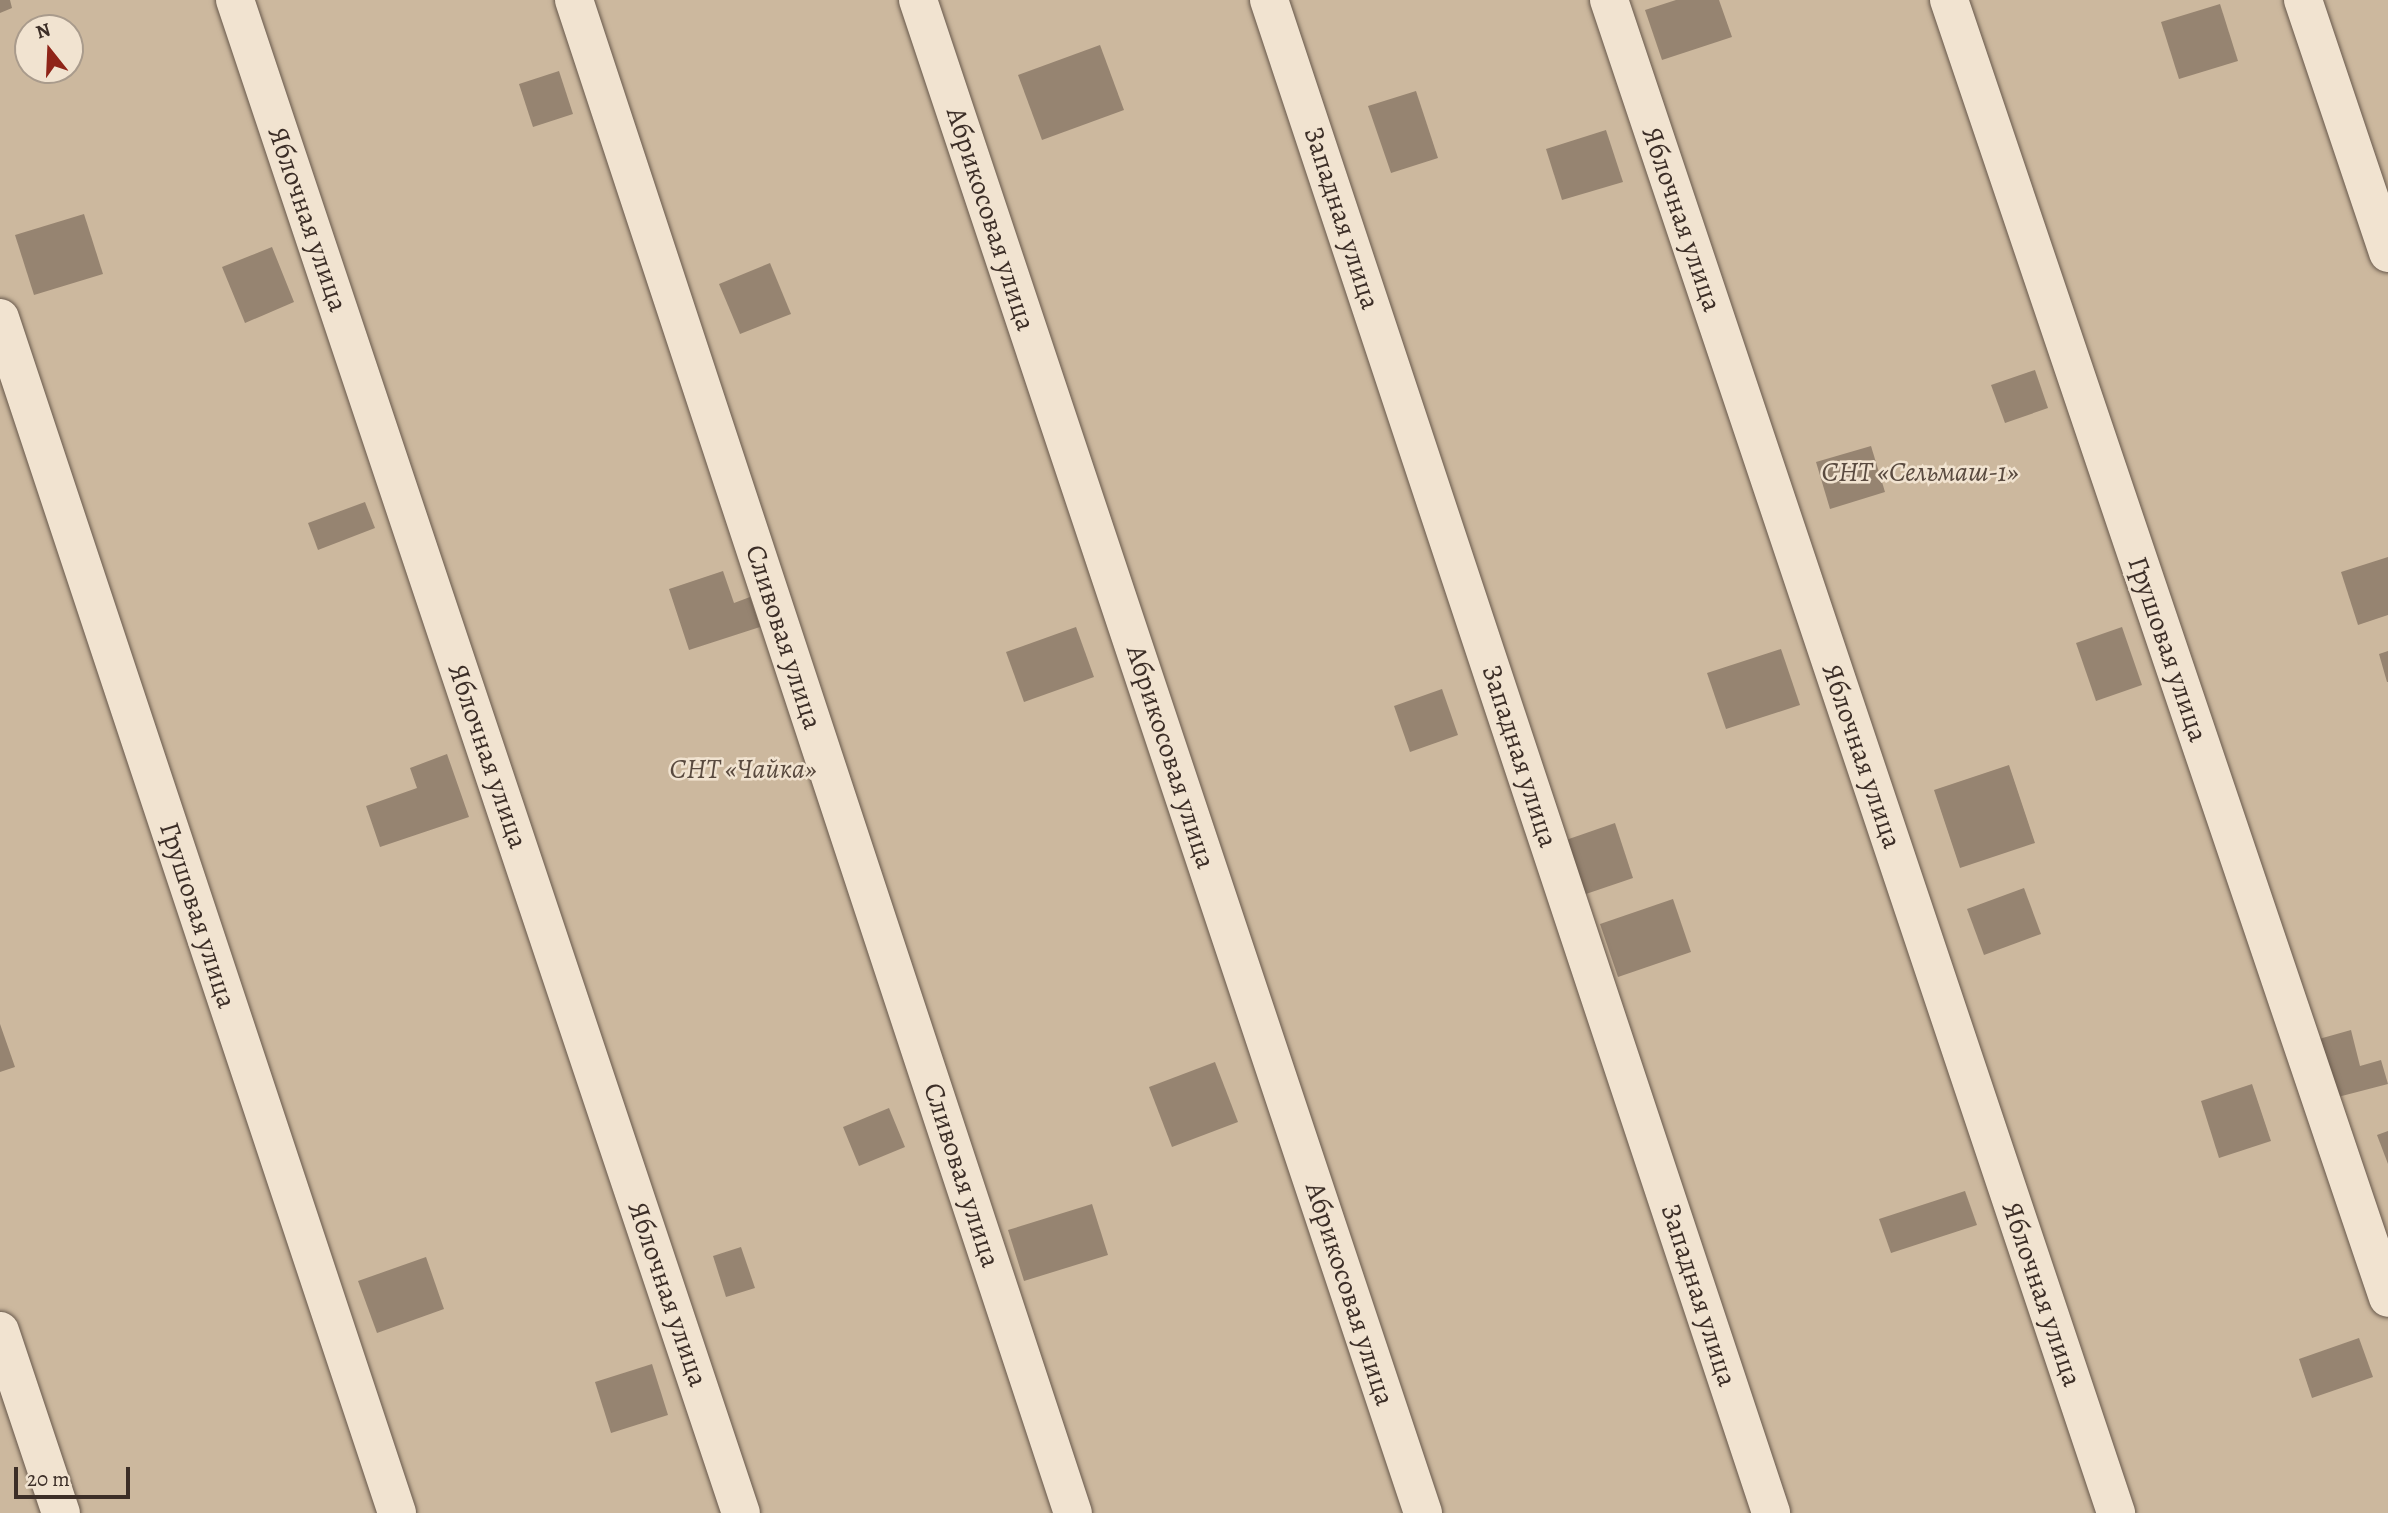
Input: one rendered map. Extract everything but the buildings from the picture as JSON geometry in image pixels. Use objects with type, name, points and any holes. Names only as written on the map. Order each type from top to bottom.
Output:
[{"type":"street","name":"Яблочная улица","points":[[235,0],[741,1513]]},
{"type":"street","name":"Сливовая улица","points":[[574,0],[1073,1513]]},
{"type":"street","name":"Абрикосовая улица","points":[[918,0],[1423,1513]]},
{"type":"street","name":"Западная улица","points":[[1269,0],[1771,1513]]},
{"type":"street","name":"Яблочная улица","points":[[1609,0],[2116,1513]]},
{"type":"street","name":"Грушовая улица","points":[[1949,0],[2388,1298]]},
{"type":"street","points":[[2303,0],[2388,253]]},
{"type":"street","name":"Грушовая улица","points":[[0,318],[397,1513]]},
{"type":"street","points":[[0,1331],[61,1513]]},
{"type":"green space","name":"СНТ «Чайка»","points":[[0,0],[2388,0],[2388,1513],[0,1513]]},
{"type":"park label","name":"СНТ «Сельмаш-1»","points":[[1920,472]]}]
